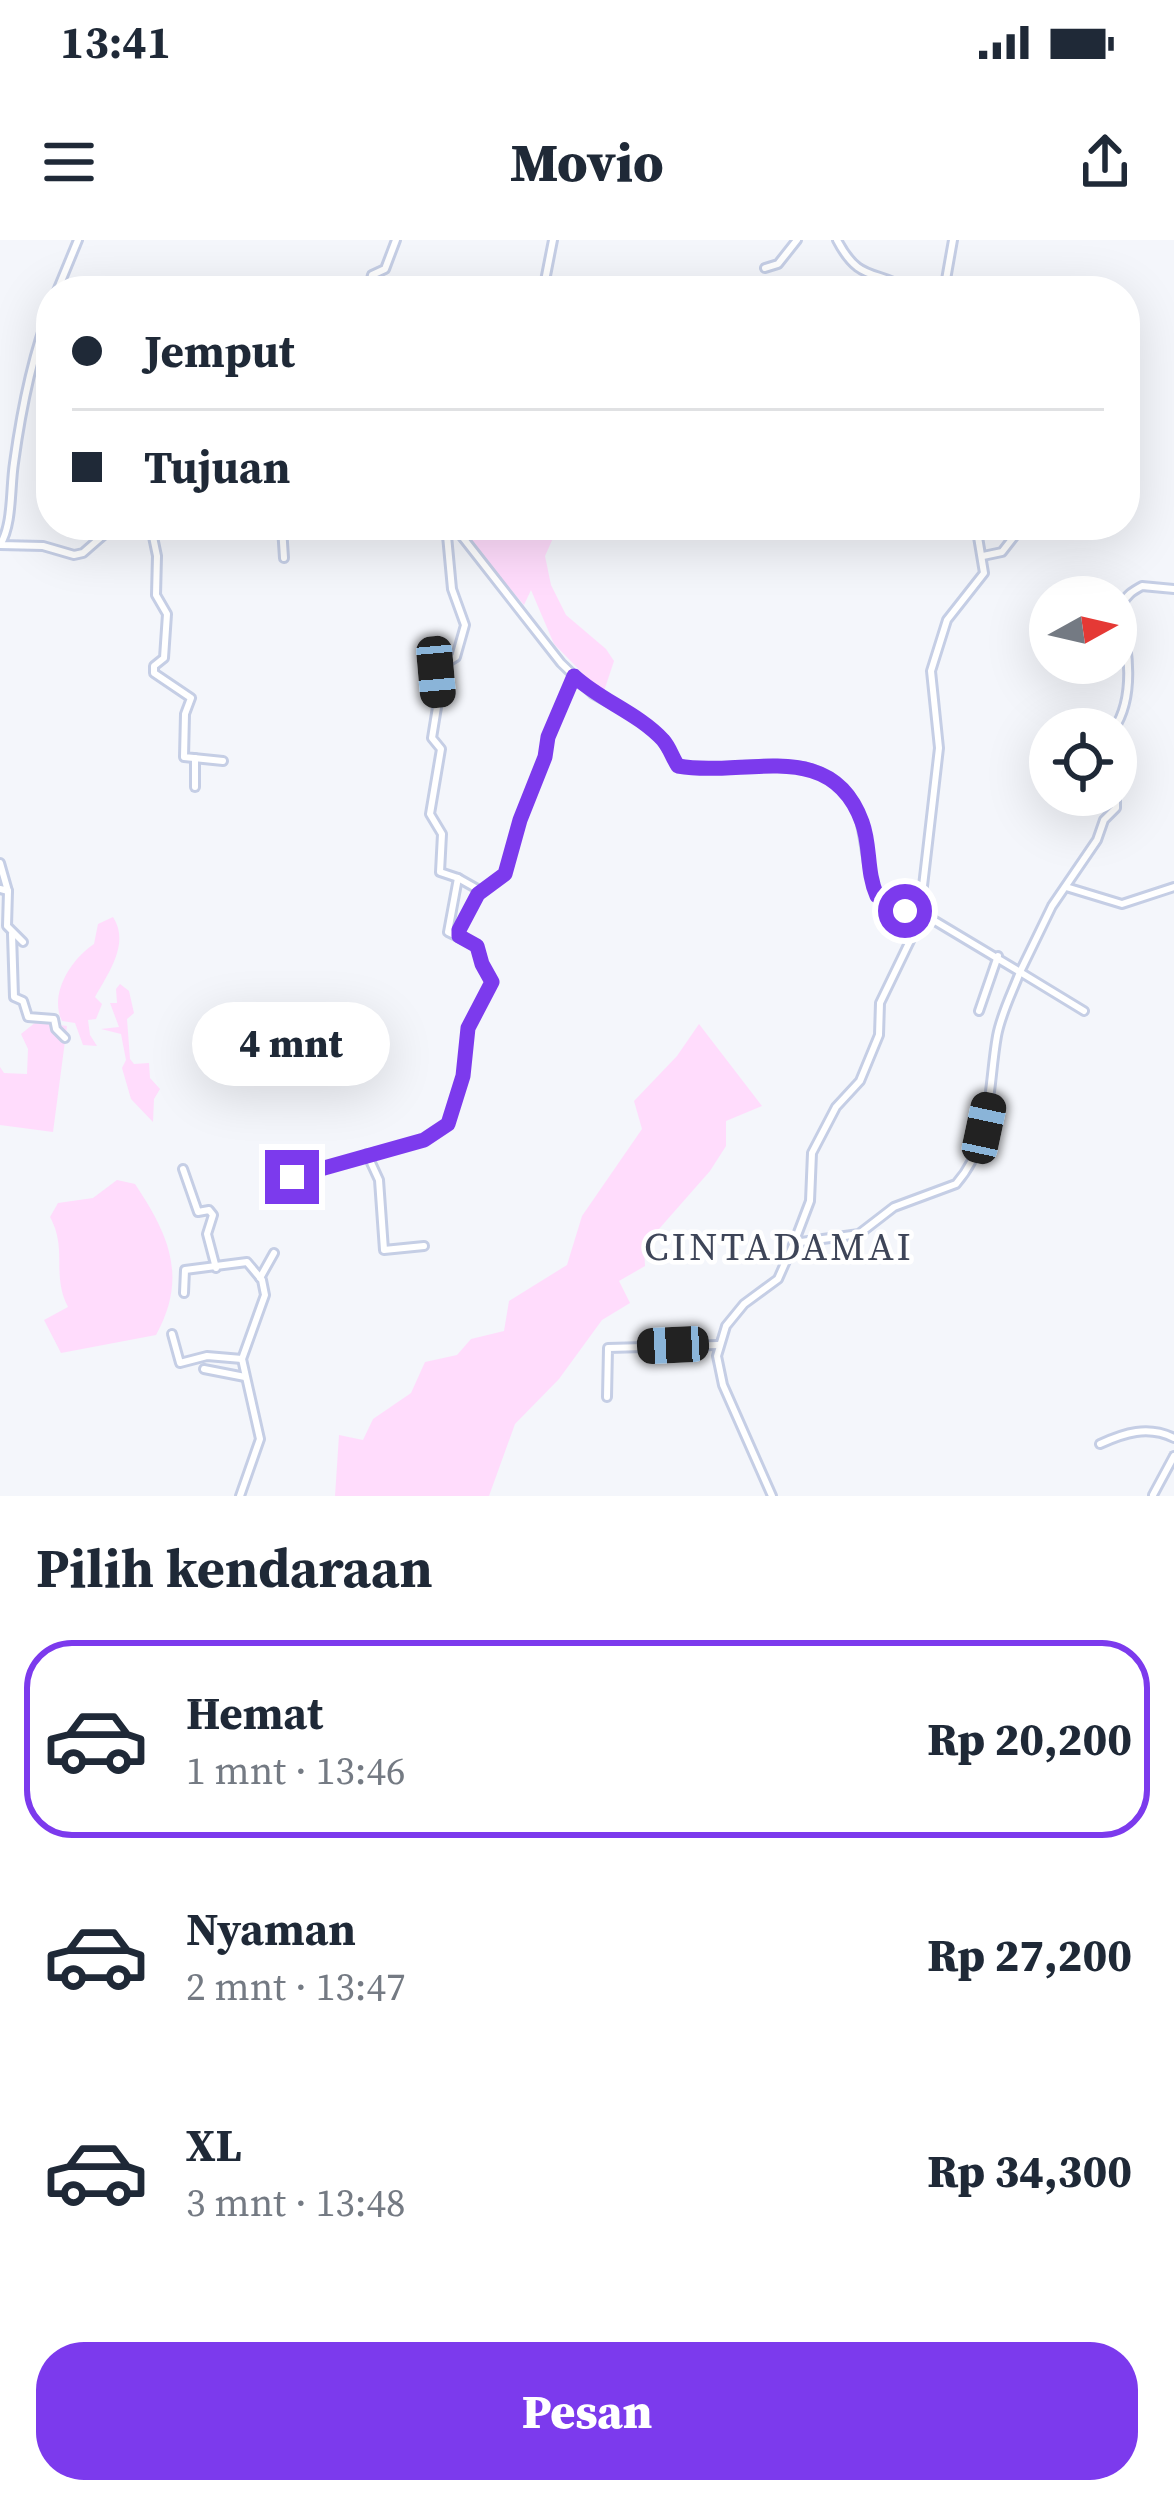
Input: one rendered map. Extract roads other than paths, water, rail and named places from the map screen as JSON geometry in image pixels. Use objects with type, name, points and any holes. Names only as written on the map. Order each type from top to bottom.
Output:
[{"type":"street","points":[[63,276],[78,240]]},
{"type":"street","points":[[372,276],[385,269],[396,240]]},
{"type":"street","points":[[546,276],[553,240]]},
{"type":"street","points":[[765,268],[778,264],[796,240]]},
{"type":"street","points":[[837,240],[848,260],[862,272],[877,276]]},
{"type":"street","points":[[947,276],[953,240]]},
{"type":"street","points":[[36,360],[15,457],[10,515],[0,545],[43,546],[74,554],[97,540]]},
{"type":"street","points":[[154,540],[155,591],[167,624],[164,658],[153,668],[191,698],[185,715],[184,755],[223,761]]},
{"type":"street","points":[[283,540],[284,558]]},
{"type":"street","points":[[450,540],[452,589],[465,625],[456,657],[436,670],[433,738],[441,749],[430,817],[442,834],[440,872],[482,891]]},
{"type":"street","points":[[461,540],[574,676],[593,694],[660,737],[678,766],[793,767],[832,779],[845,788],[862,823],[866,865],[877,896],[998,956],[1084,1011]]},
{"type":"street","points":[[772,1496],[723,1385],[718,1345],[744,1304],[778,1279],[810,1202],[812,1153],[836,1107],[860,1081],[879,1035],[884,994],[921,914],[939,748],[931,671],[947,620],[982,578],[979,540]]},
{"type":"street","points":[[983,556],[1002,551],[1011,540]]},
{"type":"street","points":[[1124,708],[1127,650],[1120,612],[1124,601],[1142,586],[1174,589]]},
{"type":"street","points":[[292,1177],[424,1140],[448,1124],[463,1076],[468,1028],[492,982],[477,946],[459,936],[459,930],[482,891],[505,874],[548,737],[574,676]]},
{"type":"street","points":[[194,758],[195,787]]},
{"type":"street","points":[[794,1243],[859,1234],[894,1207],[956,1184],[962,1177],[984,1128],[998,1029],[1021,972],[1052,906],[1109,816]]},
{"type":"street","points":[[0,863],[7,926],[23,942]]},
{"type":"street","points":[[458,878],[447,929],[468,939]]},
{"type":"street","points":[[1066,887],[1122,904],[1174,887]]},
{"type":"street","points":[[12,934],[14,997],[23,1001],[28,1016],[54,1019],[65,1037]]},
{"type":"street","points":[[979,1011],[998,956]]},
{"type":"street","points":[[367,1154],[380,1180],[384,1250],[424,1246]]},
{"type":"street","points":[[183,1169],[198,1212],[209,1210],[213,1215],[207,1234],[216,1268]]},
{"type":"street","points":[[260,1278],[274,1253]]},
{"type":"street","points":[[184,1293],[185,1270],[247,1262],[260,1278],[265,1301],[242,1359],[260,1447],[240,1496]]},
{"type":"street","points":[[172,1334],[180,1363],[207,1356],[242,1359]]},
{"type":"street","points":[[608,1397],[608,1348],[718,1345]]},
{"type":"street","points":[[204,1369],[244,1377]]},
{"type":"street","points":[[1100,1444],[1139,1431],[1174,1438]]},
{"type":"street","points":[[1153,1496],[1174,1456]]},
{"type":"district","name":"CINTADAMAI","points":[[779,1246]]}]
